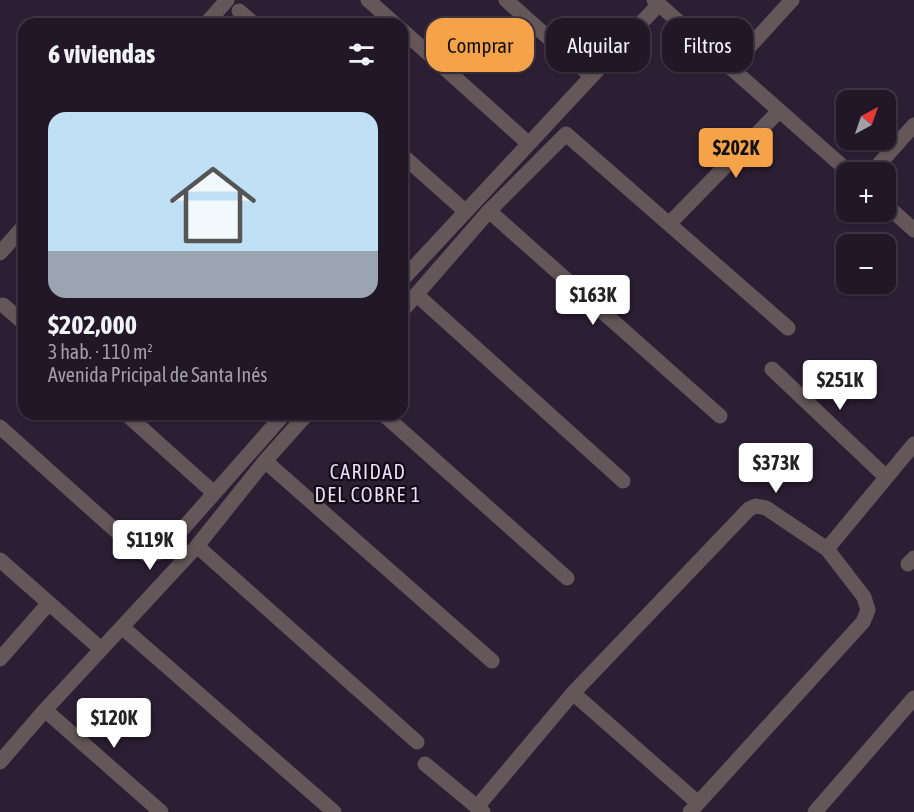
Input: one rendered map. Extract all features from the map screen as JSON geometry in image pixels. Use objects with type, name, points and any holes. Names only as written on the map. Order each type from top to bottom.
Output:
[{"type":"street","points":[[211,18],[227,0]]},
{"type":"street","points":[[368,0],[388,18]]},
{"type":"street","points":[[506,0],[591,76]]},
{"type":"street","points":[[753,43],[792,0]]},
{"type":"street","points":[[408,273],[591,76],[656,2],[674,18]]},
{"type":"street","points":[[239,11],[247,18]]},
{"type":"street","points":[[408,35],[528,143]]},
{"type":"street","points":[[735,72],[838,162]]},
{"type":"street","points":[[669,224],[779,111]]},
{"type":"street","points":[[881,162],[914,125]]},
{"type":"street","points":[[408,305],[489,211],[566,134],[788,328]]},
{"type":"street","points":[[408,160],[465,211]]},
{"type":"street","points":[[489,211],[720,416]]},
{"type":"street","points":[[896,214],[914,230]]},
{"type":"street","points":[[0,253],[18,233]]},
{"type":"street","points":[[417,295],[624,481]]},
{"type":"street","points":[[3,305],[18,318]]},
{"type":"street","points":[[772,369],[886,477]]},
{"type":"street","points":[[133,420],[214,493]]},
{"type":"street","points":[[0,427],[135,548],[144,554],[155,554],[165,549],[273,420]]},
{"type":"street","points":[[0,762],[197,546],[265,461],[302,420]]},
{"type":"street","points":[[390,420],[567,578]]},
{"type":"street","points":[[827,549],[914,444]]},
{"type":"street","points":[[265,461],[492,662]]},
{"type":"street","points":[[425,764],[480,809],[573,693],[749,509],[756,506],[766,508],[827,549],[864,597],[868,610],[863,622],[694,808],[573,693]]},
{"type":"street","points":[[197,546],[417,742]]},
{"type":"street","points":[[0,560],[101,649]]},
{"type":"street","points":[[0,659],[49,603]]},
{"type":"street","points":[[122,627],[334,812]]},
{"type":"street","points":[[814,812],[914,698]]},
{"type":"street","points":[[45,710],[161,812]]},
{"type":"district","name":"CARIDAD DEL COBRE 1","points":[[368,484]]}]
